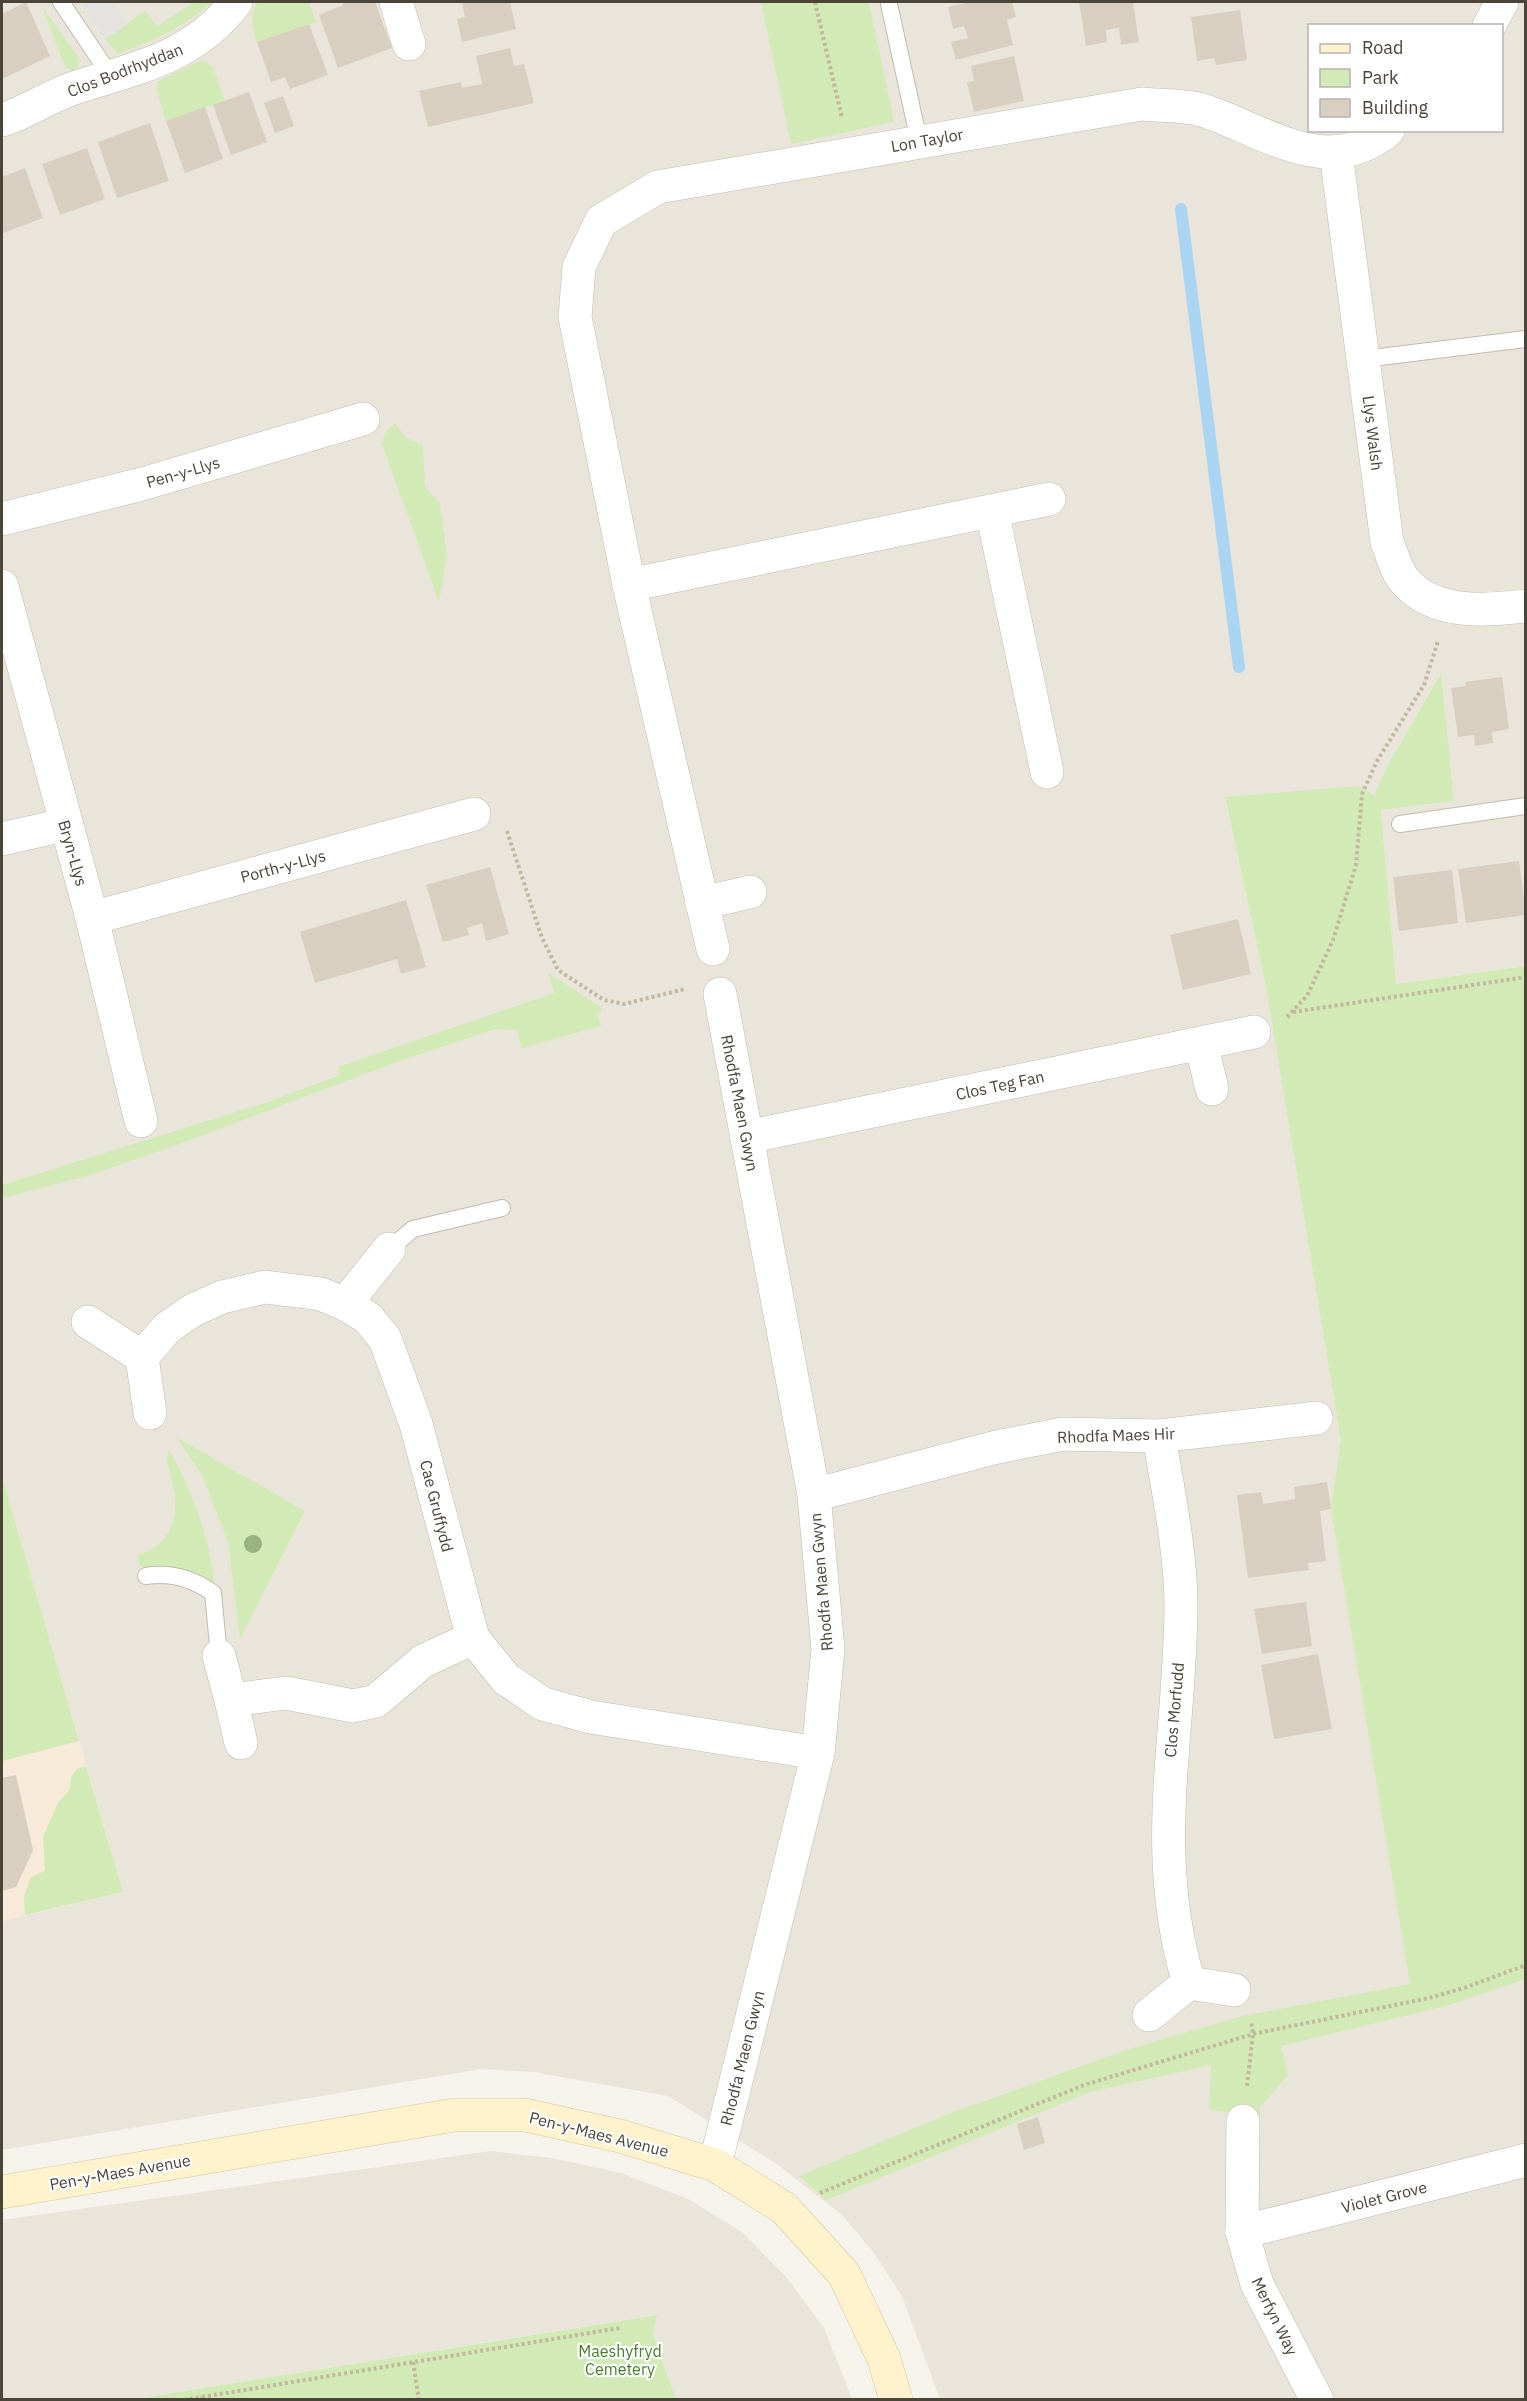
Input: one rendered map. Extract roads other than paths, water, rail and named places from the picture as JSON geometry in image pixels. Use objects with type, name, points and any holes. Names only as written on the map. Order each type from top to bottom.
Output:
[{"type":"street","name":"Clos Bodrhyddan","points":[[2,120],[22,113],[75,87],[112,78],[159,60],[198,41],[236,2]]},
{"type":"street","points":[[396,2],[409,44]]},
{"type":"street","points":[[1490,24],[1502,2]]},
{"type":"street","name":"Lon Taylor","points":[[713,949],[628,585],[575,318],[579,267],[601,221],[658,187],[1142,104],[1199,109],[1242,124],[1288,146],[1336,153],[1374,142],[1386,132]]},
{"type":"street","name":"Llys Walsh","points":[[1336,153],[1387,542],[1402,579],[1425,599],[1456,608],[1492,610],[1526,606]]},
{"type":"street","name":"Pen-y-Llys","points":[[2,519],[142,484],[363,419]]},
{"type":"street","points":[[628,585],[1049,499]]},
{"type":"street","points":[[992,511],[1047,772]]},
{"type":"street","name":"Bryn-Llys","points":[[2,586],[64,825],[92,918],[141,1120]]},
{"type":"street","name":"Porth-y-Llys","points":[[92,918],[474,814]]},
{"type":"street","points":[[2,839],[64,825]]},
{"type":"street","points":[[702,903],[750,892]]},
{"type":"street","name":"Rhodfa Maen Gwyn","points":[[715,2165],[818,1753],[828,1650],[814,1495],[720,994]]},
{"type":"street","name":"Clos Teg Fan","points":[[747,1137],[1254,1032]]},
{"type":"street","points":[[1202,1042],[1212,1089]]},
{"type":"street","points":[[345,1304],[389,1249]]},
{"type":"street","name":"Cae Gruffydd","points":[[142,1357],[167,1328],[193,1310],[222,1297],[265,1287],[321,1294],[345,1304],[368,1318],[385,1339],[416,1424],[473,1638],[506,1679],[543,1704],[591,1717],[818,1753]]},
{"type":"street","points":[[88,1322],[142,1357],[150,1413]]},
{"type":"street","name":"Rhodfa Maes Hir","points":[[814,1495],[997,1447],[1063,1434],[1159,1436],[1316,1418]]},
{"type":"street","name":"Clos Morfudd","points":[[1159,1436],[1173,1525],[1181,1605],[1179,1662],[1169,1766],[1168,1878],[1176,1941],[1189,1983]]},
{"type":"street","points":[[231,1700],[286,1693],[353,1706],[376,1701],[423,1661],[473,1638]]},
{"type":"street","points":[[219,1656],[241,1743]]},
{"type":"street","points":[[1149,2015],[1189,1983],[1234,1990]]},
{"type":"street","name":"Pen-y-Maes Avenue","points":[[2,2192],[454,2115],[525,2115],[620,2136],[715,2165],[784,2208],[844,2274],[884,2359],[896,2400]]},
{"type":"street","name":"Merfyn Way","points":[[1243,2121],[1242,2232],[1257,2284],[1317,2400]]},
{"type":"street","name":"Violet Grove","points":[[1242,2232],[1526,2160]]},
{"type":"lane","points":[[61,2],[112,78]]},
{"type":"lane","points":[[889,4],[919,141]]},
{"type":"lane","points":[[1364,359],[1526,339]]},
{"type":"lane","points":[[1400,824],[1526,806]]},
{"type":"lane","points":[[389,1249],[413,1229],[502,1208]]},
{"type":"lane","points":[[146,1576],[163,1574],[179,1576],[198,1582],[213,1593],[219,1656]]},
{"type":"waterway","points":[[1181,209],[1239,667]]},
{"type":"park label","name":"Maeshyfryd Cemetery","points":[[620,2360]]}]
